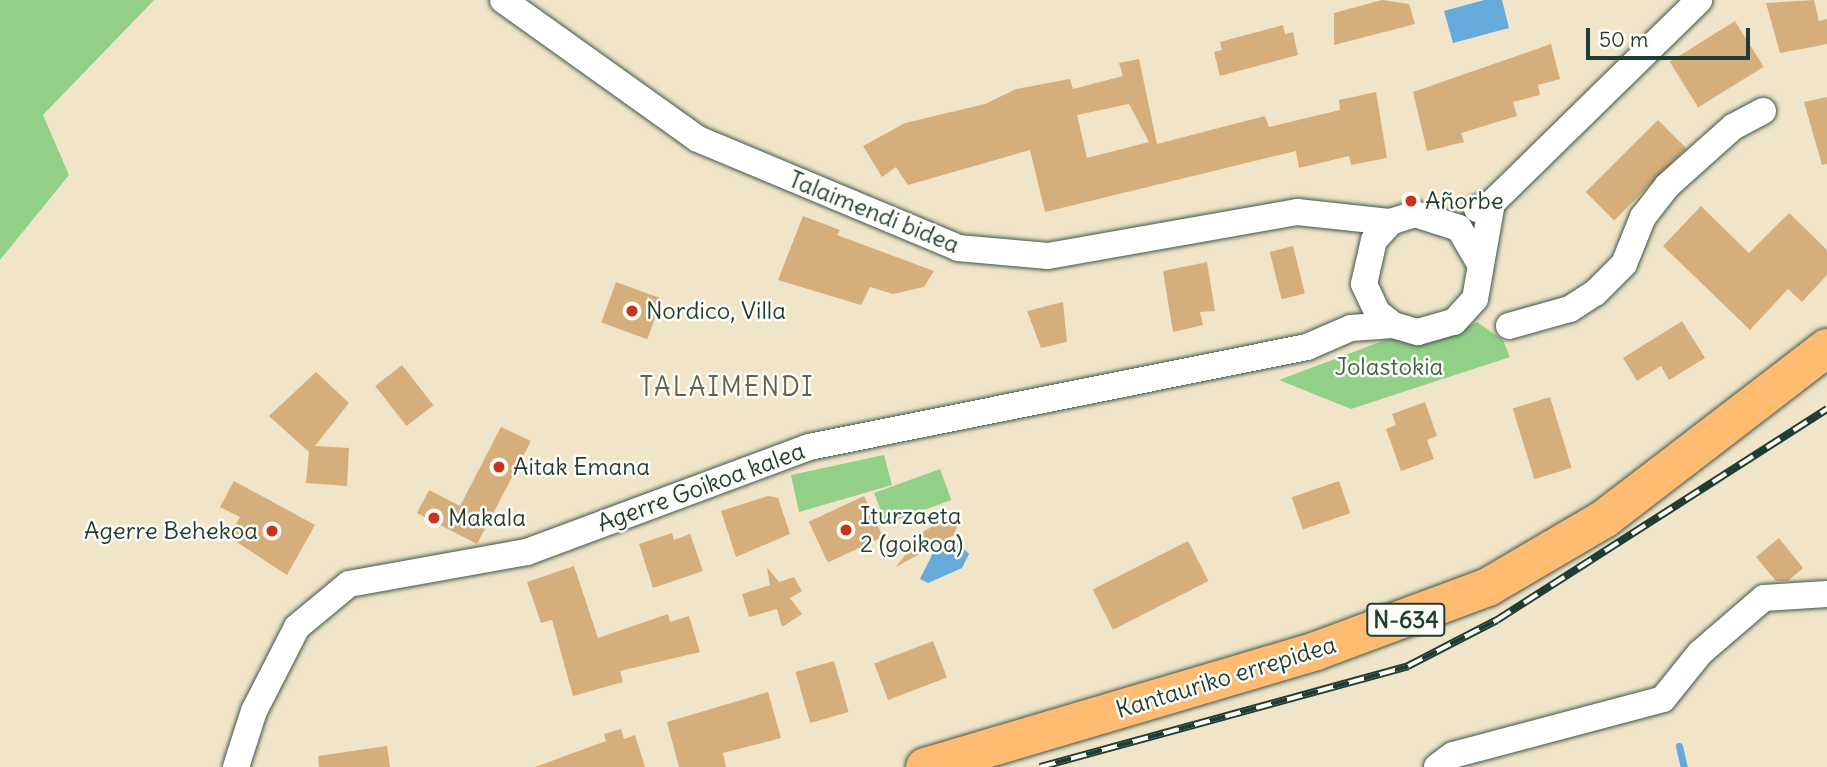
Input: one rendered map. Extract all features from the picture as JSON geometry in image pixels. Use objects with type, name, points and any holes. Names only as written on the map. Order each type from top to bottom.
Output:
[{"type":"highway","name":"Kantauriko errepidea","points":[[925,767],[1316,651],[1488,587],[1604,519],[1827,348]]},
{"type":"street","name":"Talaimendi bidea","points":[[503,0],[698,139],[958,248],[1048,256],[1286,213],[1334,220],[1391,222]]},
{"type":"street","points":[[1363,264],[1391,222],[1415,214],[1450,221],[1492,203],[1699,0]]},
{"type":"street","points":[[1509,326],[1570,309],[1595,293],[1624,264],[1643,217],[1667,186],[1733,127],[1763,111]]},
{"type":"street","points":[[1334,220],[1363,264],[1367,292],[1393,325],[1418,332],[1454,322],[1475,299],[1492,203]]},
{"type":"street","points":[[1450,221],[1475,247],[1480,264]]},
{"type":"street","points":[[1351,328],[1367,292]]},
{"type":"street","name":"Agerre Goikoa kalea","points":[[236,767],[254,710],[297,627],[349,584],[527,552],[809,447],[1307,347],[1351,328],[1393,325]]},
{"type":"street","points":[[1437,767],[1452,754],[1663,699],[1700,653],[1764,598],[1827,594]]},
{"type":"green space","points":[[0,0],[154,0],[43,115],[69,175],[0,260]]},
{"type":"green space","name":"Jolastokia","points":[[1477,322],[1503,340],[1510,357],[1351,409],[1279,380],[1393,337],[1438,341]]},
{"type":"green space","points":[[884,455],[892,485],[799,512],[791,475]]},
{"type":"green space","points":[[940,469],[951,500],[886,524],[874,493]]},
{"type":"water","points":[[1484,0],[1502,0],[1509,28],[1453,43],[1444,11]]},
{"type":"water","points":[[957,542],[969,554],[962,568],[928,583],[920,579],[933,553]]},
{"type":"building","points":[[1382,0],[1409,4],[1415,24],[1334,45],[1334,13]]},
{"type":"building","points":[[1814,0],[1819,21],[1827,19],[1827,44],[1780,53],[1766,3]]},
{"type":"building","points":[[1735,21],[1764,67],[1698,108],[1670,62]]},
{"type":"building","points":[[1283,25],[1285,34],[1293,32],[1298,55],[1220,76],[1214,52],[1222,50],[1220,42]]},
{"type":"building","points":[[1551,44],[1560,79],[1538,85],[1540,95],[1513,102],[1517,116],[1461,133],[1464,142],[1427,151],[1413,92]]},
{"type":"building","points":[[1139,59],[1157,144],[1265,116],[1269,127],[1340,110],[1339,100],[1376,92],[1387,158],[1351,165],[1349,156],[1299,168],[1296,151],[1045,212],[1030,150],[908,185],[896,167],[882,177],[863,146],[905,123],[985,104],[1016,89],[1070,79],[1073,89],[1123,76],[1119,63]],"holes":[[[1129,104],[1149,142],[1087,158],[1077,115]]]},
{"type":"building","points":[[1827,97],[1827,164],[1822,165],[1804,102]]},
{"type":"building","points":[[1658,120],[1686,148],[1614,220],[1586,192]]},
{"type":"building","points":[[1701,206],[1749,253],[1789,213],[1827,250],[1827,275],[1802,302],[1788,289],[1750,330],[1663,246]]},
{"type":"building","points":[[803,216],[840,230],[837,235],[934,271],[924,287],[893,294],[870,287],[861,305],[778,280]]},
{"type":"building","points":[[1293,246],[1305,294],[1282,299],[1270,252]]},
{"type":"building","points":[[1207,262],[1215,311],[1200,312],[1203,325],[1173,332],[1163,271]]},
{"type":"building","name":"Nordico, Villa","points":[[616,282],[662,299],[647,339],[601,322]]},
{"type":"building","points":[[1063,302],[1067,342],[1041,348],[1027,311]]},
{"type":"building","points":[[1682,321],[1705,358],[1669,380],[1661,366],[1637,381],[1623,358]]},
{"type":"building","points":[[402,365],[433,405],[407,426],[375,386]]},
{"type":"building","points":[[316,372],[349,403],[315,446],[349,448],[347,486],[306,483],[309,452],[269,416]]},
{"type":"building","points":[[1550,397],[1572,468],[1534,479],[1513,408]]},
{"type":"building","points":[[1425,402],[1437,436],[1427,440],[1434,459],[1401,471],[1386,429],[1396,425],[1392,414]]},
{"type":"building","points":[[501,427],[531,441],[477,544],[417,513],[429,490],[460,506]]},
{"type":"building","name":"Agerre Behekoa","points":[[234,481],[315,525],[287,575],[229,537],[240,517],[220,507]]},
{"type":"building","points":[[1339,481],[1350,513],[1303,529],[1292,497]]},
{"type":"building","points":[[768,496],[778,498],[790,534],[736,557],[721,511]]},
{"type":"building","name":"Iturzaeta 2 (goikoa)","points":[[864,496],[883,537],[828,563],[809,522]]},
{"type":"building","points":[[946,518],[959,521],[954,535],[896,567],[923,532]]},
{"type":"building","points":[[672,533],[674,540],[690,534],[703,571],[653,588],[639,544]]},
{"type":"building","points":[[1779,538],[1803,568],[1788,581],[1776,581],[1756,557]]},
{"type":"building","points":[[1188,541],[1208,581],[1113,630],[1093,590]]},
{"type":"building","points":[[574,566],[598,638],[668,614],[670,622],[689,616],[700,652],[620,671],[623,682],[573,696],[552,620],[541,623],[527,582]]},
{"type":"building","points":[[767,567],[779,582],[794,577],[802,591],[790,598],[802,614],[782,627],[777,609],[749,617],[742,594],[770,585]]},
{"type":"building","points":[[933,641],[947,677],[888,700],[874,664]]},
{"type":"building","points":[[834,661],[849,712],[810,723],[796,672]]},
{"type":"building","points":[[768,692],[781,738],[723,753],[726,767],[679,767],[667,722]]},
{"type":"building","points":[[621,729],[624,739],[635,735],[645,767],[535,767],[606,741],[604,734]]},
{"type":"building","points":[[387,746],[390,767],[319,767],[318,756]]},
{"type":"waterway","points":[[1679,746],[1684,767]]},
{"type":"railway","points":[[1040,767],[1408,666],[1497,620],[1827,409]]},
{"type":"place","name":"Añorbe","points":[[1411,201]]},
{"type":"place","name":"Nordico, Villa","points":[[632,311]]},
{"type":"place","name":"Aitak Emana","points":[[499,467]]},
{"type":"place","name":"Makala","points":[[434,518]]},
{"type":"place","name":"Iturzaeta 2 (goikoa)","points":[[846,530]]},
{"type":"place","name":"Agerre Behekoa","points":[[272,531]]},
{"type":"district","name":"TALAIMENDI","points":[[727,387]]}]
